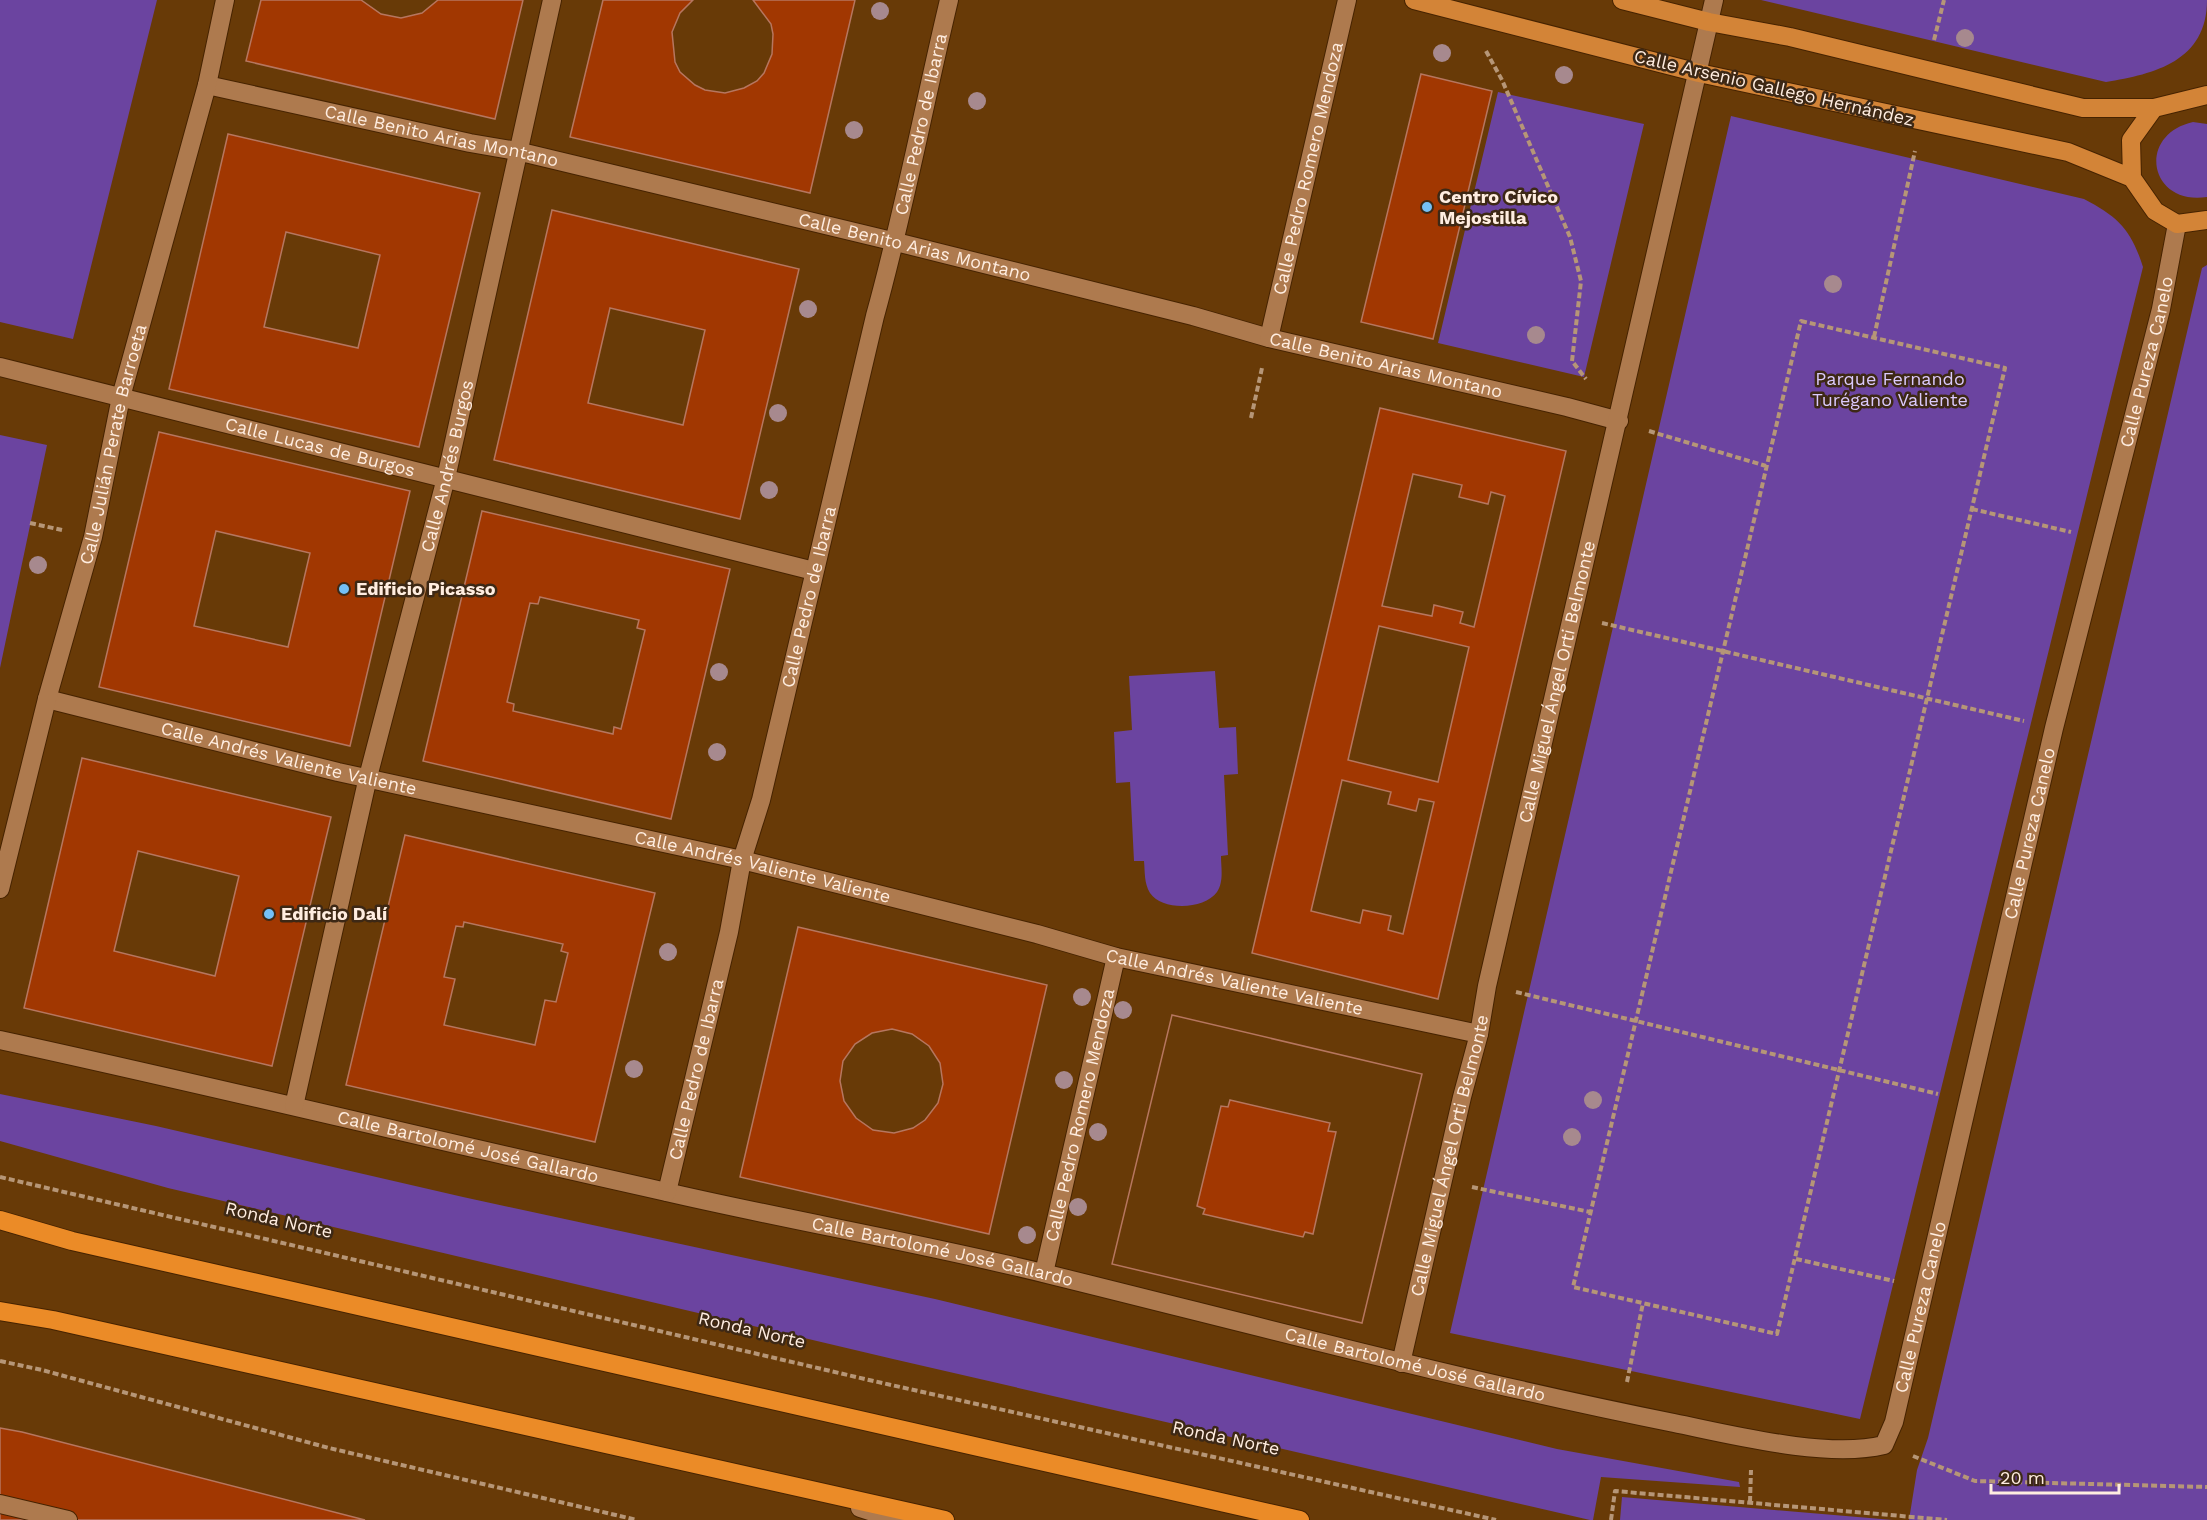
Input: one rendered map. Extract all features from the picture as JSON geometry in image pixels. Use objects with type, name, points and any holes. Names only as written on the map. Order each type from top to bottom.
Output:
[{"type":"highway","points":[[0,1220],[72,1241],[1300,1520]]},
{"type":"highway","points":[[0,1311],[53,1320],[945,1520]]},
{"type":"main road","name":"Calle Arsenio Gallego Hernández","points":[[1414,0],[1699,73],[2068,152],[2132,178]]},
{"type":"main road","points":[[1622,0],[1709,22],[1790,37],[2083,108],[2154,108],[2206,92]]},
{"type":"main road","points":[[2154,108],[2132,140],[2132,178],[2155,211],[2177,224],[2207,220]]},
{"type":"street","name":"Calle Julián Perate Barroeta","points":[[0,889],[47,699],[93,537],[121,397],[207,84],[225,0]]},
{"type":"street","name":"Calle Andrés Burgos","points":[[294,1106],[368,777],[446,478],[552,0]]},
{"type":"street","name":"Calle Pedro de Ibarra","points":[[667,1192],[729,932],[742,860],[760,800],[875,316],[896,242],[907,180],[949,0]]},
{"type":"street","name":"Calle Pedro Romero Mendoza","points":[[1269,338],[1347,0]]},
{"type":"street","name":"Calle Miguel Ángel Orti Belmonte","points":[[1401,1363],[1442,1181],[1479,1034],[1487,986],[1714,0]]},
{"type":"street","name":"Calle Benito Arias Montano","points":[[207,84],[470,143],[517,151],[896,242],[1193,316],[1269,338],[1510,393],[1618,421]]},
{"type":"street","name":"Calle Pureza Canelo","points":[[1884,1445],[1894,1422],[2054,728],[2104,540],[2160,309],[2177,224]]},
{"type":"street","name":"Calle Lucas de Burgos","points":[[0,367],[814,571]]},
{"type":"street","name":"Calle Andrés Valiente Valiente","points":[[47,699],[338,772],[742,860],[1037,934],[1116,957],[1479,1034]]},
{"type":"street","name":"Calle Pedro Romero Mendoza","points":[[1044,1273],[1116,957]]},
{"type":"street","name":"Calle Bartolomé José Gallardo","points":[[0,1041],[667,1192],[1044,1273],[1401,1363],[1620,1412],[1752,1438],[1822,1447],[1860,1451],[1884,1445]]},
{"type":"street","points":[[772,1481],[898,1520]]},
{"type":"street","points":[[0,1504],[68,1520]]},
{"type":"path","points":[[1926,70],[1944,0]]},
{"type":"path","points":[[1464,12],[1502,80],[1570,237],[1581,281],[1572,361],[1618,421],[1766,466]]},
{"type":"path","points":[[1874,337],[1922,121]]},
{"type":"path","points":[[1801,321],[1874,337],[2005,368],[1777,1334],[1573,1287],[1801,321]]},
{"type":"path","points":[[1251,418],[1269,338]]},
{"type":"path","points":[[1972,509],[2104,540]]},
{"type":"path","points":[[1573,616],[2054,728]]},
{"type":"path","points":[[1487,986],[1596,1010],[1635,1022],[1968,1101]]},
{"type":"path","name":"Ronda Norte","points":[[0,1177],[881,1382],[1496,1520]]},
{"type":"path","points":[[1442,1181],[1590,1212]]},
{"type":"path","points":[[1796,1259],[1924,1288]]},
{"type":"path","points":[[1620,1412],[1643,1303]]},
{"type":"path","points":[[0,1361],[53,1373],[329,1448],[637,1520]]},
{"type":"path","points":[[1884,1445],[1975,1481],[2207,1487]]},
{"type":"path","points":[[1611,1520],[1615,1491],[1947,1520]]},
{"type":"green space","points":[[0,0],[157,0],[73,339],[0,322]]},
{"type":"green space","points":[[1761,0],[2207,0],[2205,21],[2188,51],[2159,69],[2106,82]]},
{"type":"green space","points":[[1498,92],[1644,124],[1584,377],[1438,343]]},
{"type":"green space","name":"Parque Fernando Turégano Valiente","points":[[1731,116],[2084,199],[2122,225],[2134,243],[2143,267],[1860,1419],[1450,1333]]},
{"type":"green space","points":[[2193,122],[2207,124],[2207,197],[2187,197],[2172,191],[2162,181],[2157,168],[2157,154],[2163,140],[2175,129]]},
{"type":"green space","points":[[2207,265],[2207,1520],[1909,1520],[1917,1470],[1928,1438],[2202,268]]},
{"type":"green space","points":[[0,435],[47,445],[0,668]]},
{"type":"green space","points":[[1215,671],[1219,728],[1236,727],[1238,774],[1224,775],[1228,855],[1221,856],[1221,883],[1211,898],[1193,905],[1173,905],[1156,899],[1150,893],[1144,861],[1134,861],[1130,782],[1116,783],[1114,732],[1132,730],[1129,676]]},
{"type":"green space","points":[[0,1094],[156,1126],[463,1197],[935,1299],[1557,1449],[1739,1482],[1740,1487],[1601,1477],[1593,1520],[1590,1520],[168,1188],[0,1141]]},
{"type":"green space","points":[[1622,1497],[1893,1520],[1620,1520]]},
{"type":"building","points":[[261,0],[361,0],[381,14],[401,18],[422,13],[438,0],[523,0],[495,119],[246,61]]},
{"type":"building","points":[[603,0],[693,0],[680,13],[672,32],[675,62],[680,72],[695,85],[705,90],[725,93],[744,88],[757,81],[764,73],[772,54],[771,24],[753,0],[855,0],[810,193],[570,137]]},
{"type":"building","name":"Centro Cívico Mejostilla","points":[[1421,74],[1492,91],[1433,339],[1361,322]]},
{"type":"building","points":[[228,134],[480,193],[419,447],[169,389]],"holes":[[[286,232],[380,255],[358,348],[264,327]]]},
{"type":"building","points":[[552,210],[799,269],[740,519],[494,460]],"holes":[[[610,308],[705,330],[683,425],[588,403]]]},
{"type":"building","points":[[1380,408],[1566,451],[1438,999],[1252,953]],"holes":[[[1413,474],[1462,485],[1459,497],[1488,504],[1491,492],[1505,496],[1474,627],[1460,623],[1463,612],[1434,605],[1432,616],[1382,606]],[[1379,626],[1469,647],[1438,782],[1348,760]],[[1342,780],[1391,792],[1388,804],[1416,811],[1419,799],[1434,802],[1403,934],[1388,930],[1391,916],[1363,910],[1360,923],[1311,911]]]},
{"type":"building","name":"Edificio Picasso","points":[[159,432],[410,491],[350,746],[99,687]],"holes":[[[216,531],[310,553],[288,647],[194,626]]]},
{"type":"building","points":[[482,511],[730,569],[671,819],[423,761]],"holes":[[[540,597],[639,620],[637,628],[645,630],[621,729],[614,727],[613,734],[513,711],[514,704],[507,702],[530,603],[538,604]]]},
{"type":"building","name":"Edificio Dalí","points":[[82,758],[331,817],[272,1066],[24,1008]],"holes":[[[138,851],[239,876],[215,976],[114,951]]]},
{"type":"building","points":[[405,835],[655,893],[595,1142],[346,1085]],"holes":[[[464,922],[563,944],[561,951],[568,953],[556,1002],[545,1000],[535,1045],[444,1025],[455,979],[444,977],[456,926],[463,927]]]},
{"type":"building","points":[[798,927],[1047,985],[989,1234],[740,1177]],"holes":[[[892,1029],[912,1034],[929,1046],[940,1063],[943,1084],[938,1103],[925,1120],[913,1128],[894,1133],[873,1130],[856,1118],[844,1101],[840,1081],[843,1061],[855,1044],[872,1033]]]},
{"type":"building","points":[[1172,1015],[1422,1074],[1362,1323],[1112,1264]],"holes":[[[1230,1100],[1330,1123],[1328,1131],[1336,1132],[1313,1234],[1305,1232],[1303,1237],[1203,1214],[1205,1209],[1197,1206],[1221,1106],[1228,1107]]]},
{"type":"building","points":[[1172,1015],[1422,1074],[1362,1323],[1112,1264]]},
{"type":"building","points":[[0,1428],[22,1432],[365,1520],[0,1520]]},
{"type":"place","name":"Centro Cívico Mejostilla","points":[[1427,207]]},
{"type":"place","name":"Edificio Picasso","points":[[344,589]]},
{"type":"place","name":"Edificio Dalí","points":[[269,914]]}]
